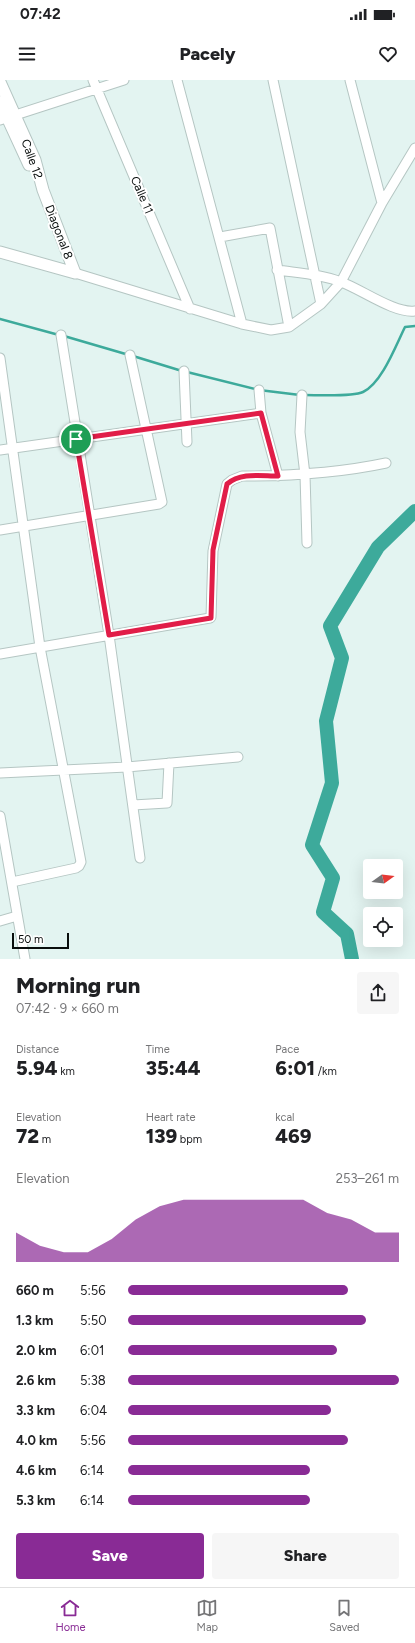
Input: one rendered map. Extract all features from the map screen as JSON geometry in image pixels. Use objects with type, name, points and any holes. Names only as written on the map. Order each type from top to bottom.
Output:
[{"type":"street","points":[[7,117],[95,84],[124,80]]},
{"type":"street","points":[[177,80],[242,324]]},
{"type":"street","points":[[273,80],[321,304]]},
{"type":"street","points":[[350,80],[382,203]]},
{"type":"street","name":"Calle 12","points":[[0,82],[7,117]]},
{"type":"street","name":"Calle 11","points":[[95,84],[190,309]]},
{"type":"street","name":"Calle 12","points":[[0,102],[7,117],[35,160],[43,190]]},
{"type":"street","points":[[0,252],[75,273],[242,324],[271,330],[289,328],[321,304],[341,282],[382,203],[415,148]]},
{"type":"street","name":"Diagonal 8","points":[[43,190],[75,273]]},
{"type":"street","points":[[220,237],[270,228],[289,328]]},
{"type":"street","points":[[277,270],[314,275],[341,282],[398,309],[415,311]]},
{"type":"street","points":[[60,336],[88,515],[109,635],[140,858]]},
{"type":"street","points":[[0,530],[159,504],[162,502],[130,355]]},
{"type":"street","points":[[0,358],[40,647],[81,862],[76,868],[12,882]]},
{"type":"street","points":[[184,371],[187,442]]},
{"type":"street","points":[[259,390],[261,413],[278,476]]},
{"type":"street","points":[[302,395],[300,432],[305,474],[307,543]]},
{"type":"street","points":[[0,450],[261,413]]},
{"type":"street","points":[[0,654],[211,618],[213,550],[227,484],[242,476],[305,474],[368,467],[386,463]]},
{"type":"street","points":[[0,773],[127,767],[238,757]]},
{"type":"street","points":[[133,805],[167,803],[169,763]]},
{"type":"street","points":[[0,816],[25,959]]},
{"type":"street","points":[[0,921],[17,916]]},
{"type":"waterway","points":[[0,319],[59,335]]},
{"type":"waterway","points":[[305,395],[343,395],[358,394],[363,392],[376,381],[388,363],[405,327],[415,326]]},
{"type":"waterway","points":[[64,336],[129,355]]},
{"type":"waterway","points":[[133,356],[182,371]]},
{"type":"waterway","points":[[187,372],[259,390],[300,395]]},
{"type":"waterway","points":[[352,959],[347,934],[323,912],[333,878],[312,845],[332,783],[326,721],[342,658],[330,626],[378,547],[415,511]]},
{"type":"route","points":[[261,413],[278,476],[242,476],[227,484],[213,550],[210,618],[109,635],[76,439],[261,413]]}]
